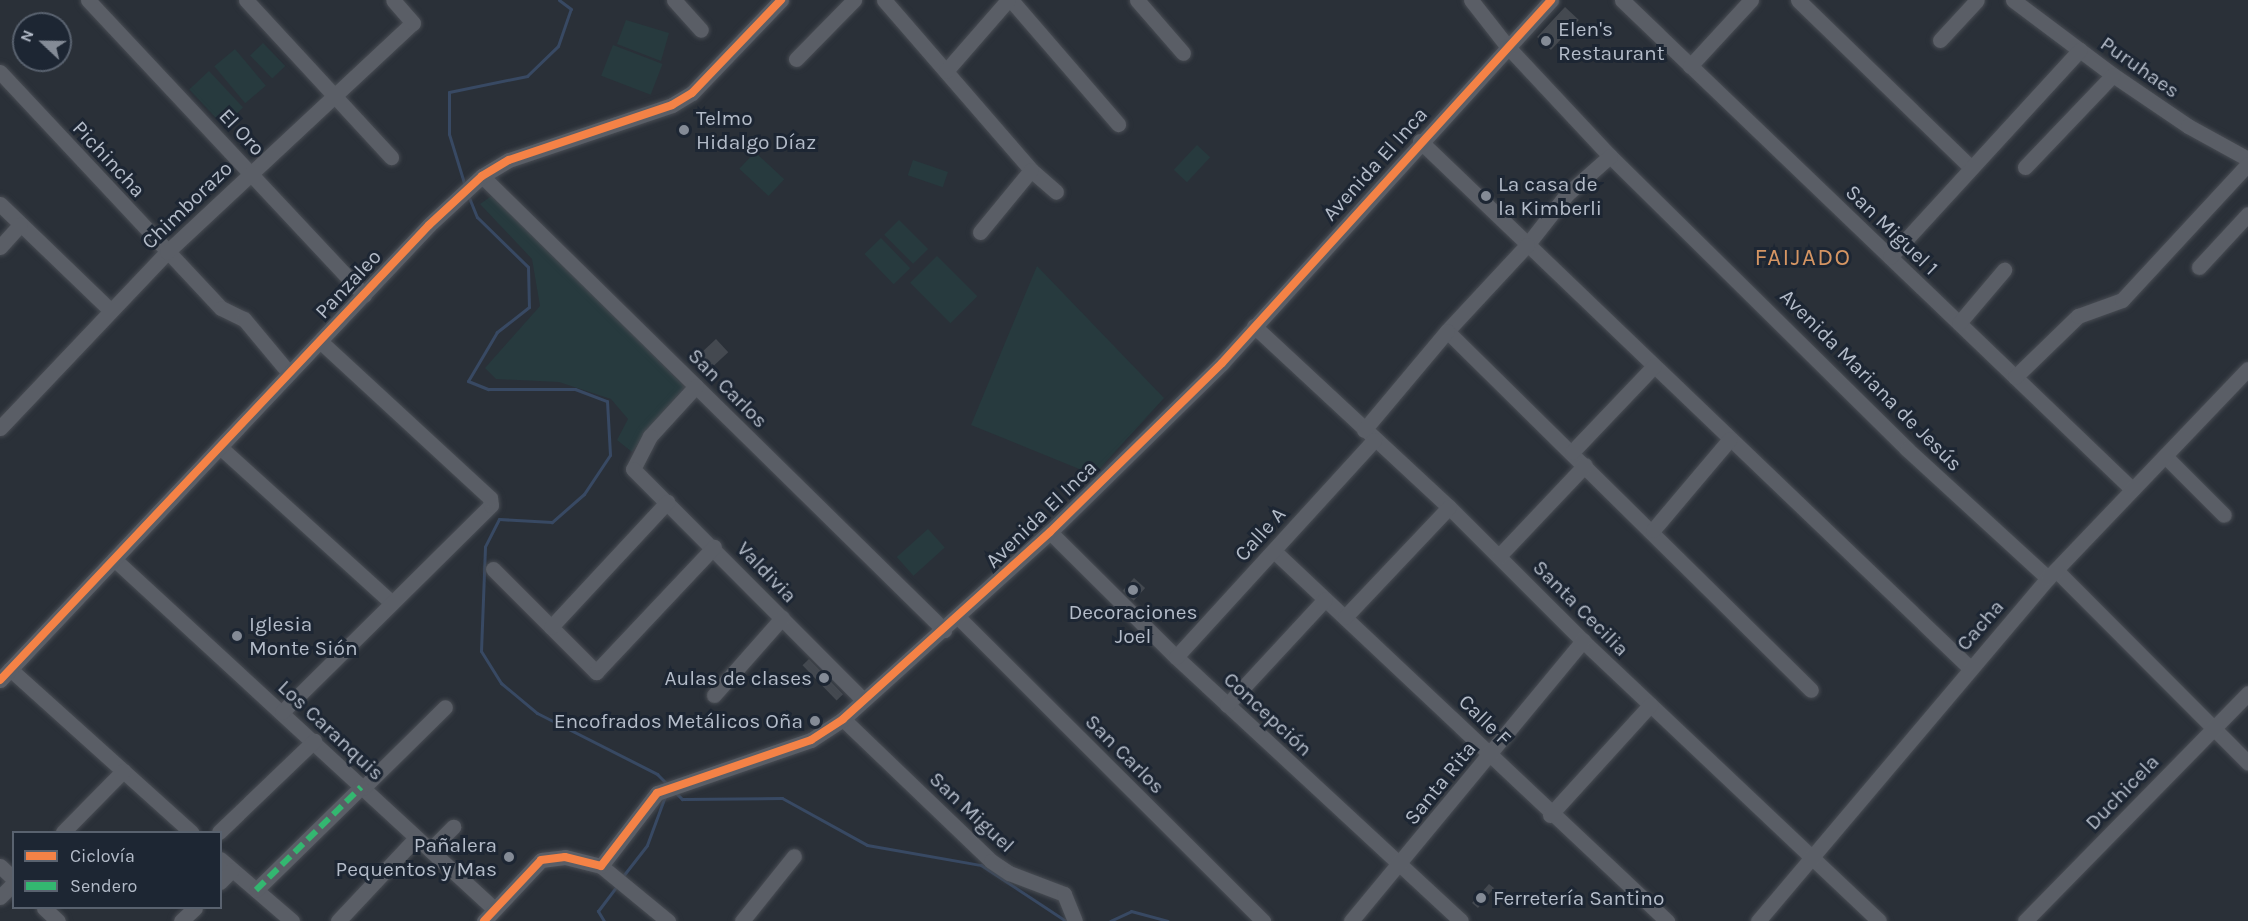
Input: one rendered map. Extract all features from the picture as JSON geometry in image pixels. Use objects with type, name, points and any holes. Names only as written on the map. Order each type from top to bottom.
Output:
[{"type":"street","name":"El Oro","points":[[88,0],[364,295]]},
{"type":"street","points":[[246,0],[391,157]]},
{"type":"street","name":"Chimborazo","points":[[0,428],[167,252],[334,94],[413,23],[393,0]]},
{"type":"street","points":[[674,0],[701,30]]},
{"type":"street","name":"Panzaleo","points":[[5,674],[364,295],[479,179],[519,156],[672,105],[692,93],[781,0]]},
{"type":"street","points":[[796,59],[854,0]]},
{"type":"street","points":[[884,0],[1031,170],[1056,192]]},
{"type":"street","points":[[946,71],[1009,0],[1118,123]]},
{"type":"street","points":[[1137,0],[1183,53]]},
{"type":"street","name":"Avenida Mariana de Jesús","points":[[1471,0],[1507,46],[1610,156],[1907,449],[2052,574],[2248,763]]},
{"type":"street","name":"Avenida El Inca","points":[[606,870],[657,793],[811,740],[843,719],[944,630],[1050,532],[1254,326],[1420,141],[1551,0]]},
{"type":"street","name":"San Miguel 1","points":[[1622,0],[2132,489]]},
{"type":"street","points":[[1690,66],[1750,0]]},
{"type":"street","points":[[1798,0],[1969,166]]},
{"type":"street","points":[[1940,40],[1977,0]]},
{"type":"street","name":"Puruhaes","points":[[2013,0],[2113,75],[2188,126],[2248,159]]},
{"type":"street","points":[[1890,257],[1969,166],[2080,50]]},
{"type":"street","name":"Pichincha","points":[[0,72],[167,252],[221,308],[244,319],[290,373]]},
{"type":"street","points":[[2025,167],[2113,75]]},
{"type":"street","points":[[1420,141],[1970,668]]},
{"type":"street","name":"Calle A","points":[[1176,657],[1274,551],[1369,435],[1447,331],[1527,245],[1567,195],[1610,156]]},
{"type":"street","points":[[2015,377],[2078,316],[2122,300],[2248,164]]},
{"type":"street","points":[[980,232],[1031,170]]},
{"type":"street","name":"San Carlos","points":[[479,179],[696,386],[944,630]]},
{"type":"street","points":[[0,204],[111,311]]},
{"type":"street","points":[[2199,267],[2248,214]]},
{"type":"street","points":[[0,247],[20,225]]},
{"type":"street","points":[[1959,323],[2004,270]]},
{"type":"street","name":"Santa Cecilia","points":[[1254,326],[1449,507],[1583,641],[1879,921]]},
{"type":"street","points":[[1447,331],[1653,530],[1811,690]]},
{"type":"street","points":[[282,712],[491,501],[320,341]]},
{"type":"street","points":[[1572,452],[1654,366]]},
{"type":"street","name":"Cacha","points":[[1758,921],[1811,855],[2052,574],[2248,369]]},
{"type":"street","name":"Valdivia","points":[[696,386],[638,452],[633,469],[714,547],[863,700]]},
{"type":"street","points":[[1653,530],[1730,439]]},
{"type":"street","points":[[220,447],[390,601]]},
{"type":"street","points":[[2165,456],[2224,516]]},
{"type":"street","points":[[1499,556],[1586,465]]},
{"type":"street","points":[[551,627],[667,502]]},
{"type":"street","points":[[1345,617],[1449,507]]},
{"type":"street","name":"Concepción","points":[[1050,532],[1176,657],[1399,867],[1461,921]]},
{"type":"street","points":[[493,570],[596,672],[714,547]]},
{"type":"street","name":"Calle F","points":[[1274,551],[1491,754],[1550,815],[1667,921]]},
{"type":"street","name":"Los Caranquis","points":[[114,559],[430,850],[489,915]]},
{"type":"street","points":[[1227,705],[1325,599]]},
{"type":"street","name":"San Carlos","points":[[958,617],[1263,921]]},
{"type":"street","points":[[714,695],[782,618]]},
{"type":"street","name":"Santa Rita","points":[[1352,921],[1399,867],[1583,641]]},
{"type":"street","points":[[5,674],[123,771],[190,831]]},
{"type":"street","name":"Duchicela","points":[[2025,921],[2248,693]]},
{"type":"street","points":[[1550,815],[1650,705]]},
{"type":"street","points":[[256,890],[445,707]]},
{"type":"street","name":"San Miguel","points":[[843,719],[991,861],[1009,873],[1065,894],[1075,921]]},
{"type":"street","points":[[220,831],[314,741]]},
{"type":"street","points":[[64,831],[123,771]]},
{"type":"street","points":[[430,850],[453,827]]},
{"type":"street","points":[[338,921],[417,838]]},
{"type":"street","points":[[742,921],[794,856]]},
{"type":"street","points":[[489,915],[541,860],[565,857],[606,870],[668,921]]},
{"type":"street","points":[[222,861],[292,921]]},
{"type":"street","points":[[0,866],[12,879]]},
{"type":"street","points":[[222,880],[232,870]]},
{"type":"street","points":[[0,897],[12,883]]},
{"type":"street","points":[[45,909],[58,921]]},
{"type":"street","points":[[181,921],[194,909]]},
{"type":"green space","points":[[626,20],[669,33],[661,61],[617,44]]},
{"type":"green space","points":[[263,43],[285,66],[272,79],[250,56]]},
{"type":"green space","points":[[613,45],[662,64],[651,95],[601,76]]},
{"type":"green space","points":[[235,49],[266,86],[245,103],[214,66]]},
{"type":"green space","points":[[209,71],[243,108],[223,126],[189,89]]},
{"type":"green space","points":[[1197,145],[1210,157],[1187,182],[1174,170]]},
{"type":"green space","points":[[755,152],[784,179],[769,196],[739,169]]},
{"type":"green space","points":[[913,160],[948,172],[943,187],[908,175]]},
{"type":"green space","points":[[493,195],[685,387],[632,452],[617,440],[628,419],[611,399],[559,382],[496,379],[485,368],[540,306],[532,259],[480,204]]},
{"type":"green space","points":[[899,220],[928,249],[913,264],[884,235]]},
{"type":"green space","points":[[881,238],[910,268],[894,284],[864,254]]},
{"type":"green space","points":[[937,256],[977,296],[950,323],[910,283]]},
{"type":"green space","points":[[1037,266],[1164,398],[1094,475],[971,425]]},
{"type":"green space","points":[[928,529],[945,548],[914,576],[897,557]]},
{"type":"building","points":[[1565,7],[1579,20],[1551,50],[1537,37]]},
{"type":"building","points":[[716,339],[728,352],[709,371],[696,357]]},
{"type":"building","name":"Decoraciones Joel","points":[[1134,578],[1145,588],[1134,601],[1123,591]]},
{"type":"building","name":"Aulas de clases","points":[[809,659],[843,694],[837,700],[803,665]]},
{"type":"building","name":"Ferretería Santino","points":[[1489,884],[1494,888],[1478,908],[1472,903]]},
{"type":"waterway","points":[[465,186],[449,134],[449,92],[527,76],[558,46],[571,9],[559,0]]},
{"type":"waterway","points":[[468,195],[477,217],[528,267],[529,307],[497,332],[468,381],[488,389],[575,389],[607,401],[610,455],[584,494],[552,522],[499,519],[485,547],[481,651],[501,683],[537,713],[657,774],[668,785]]},
{"type":"waterway","points":[[675,792],[682,799],[782,798],[867,845],[981,865],[1066,921]]},
{"type":"waterway","points":[[623,876],[647,845],[665,796]]},
{"type":"waterway","points":[[604,921],[598,911],[618,884]]},
{"type":"waterway","points":[[1110,921],[1131,911],[1168,921]]},
{"type":"marked path","points":[[256,890],[361,787]]},
{"type":"cycle path","points":[[0,680],[429,225],[482,176],[509,160],[672,105],[692,93],[781,0]]},
{"type":"cycle path","points":[[484,921],[541,860],[565,857],[601,866],[657,793],[811,740],[843,719],[1050,532],[1222,363],[1551,0]]},
{"type":"place","name":"Elen's Restaurant","points":[[1546,41]]},
{"type":"place","name":"Telmo Hidalgo Díaz","points":[[684,130]]},
{"type":"place","name":"La casa de la Kimberli","points":[[1486,196]]},
{"type":"place","name":"Decoraciones Joel","points":[[1133,590]]},
{"type":"place","name":"Iglesia Monte Sión","points":[[237,636]]},
{"type":"place","name":"Aulas de clases","points":[[824,678]]},
{"type":"place","name":"Encofrados Metálicos Oña","points":[[815,721]]},
{"type":"place","name":"Pañalera Pequentos y Mas","points":[[509,857]]},
{"type":"place","name":"Ferretería Santino","points":[[1481,898]]},
{"type":"district","name":"FAIJADO","points":[[1803,258]]}]
